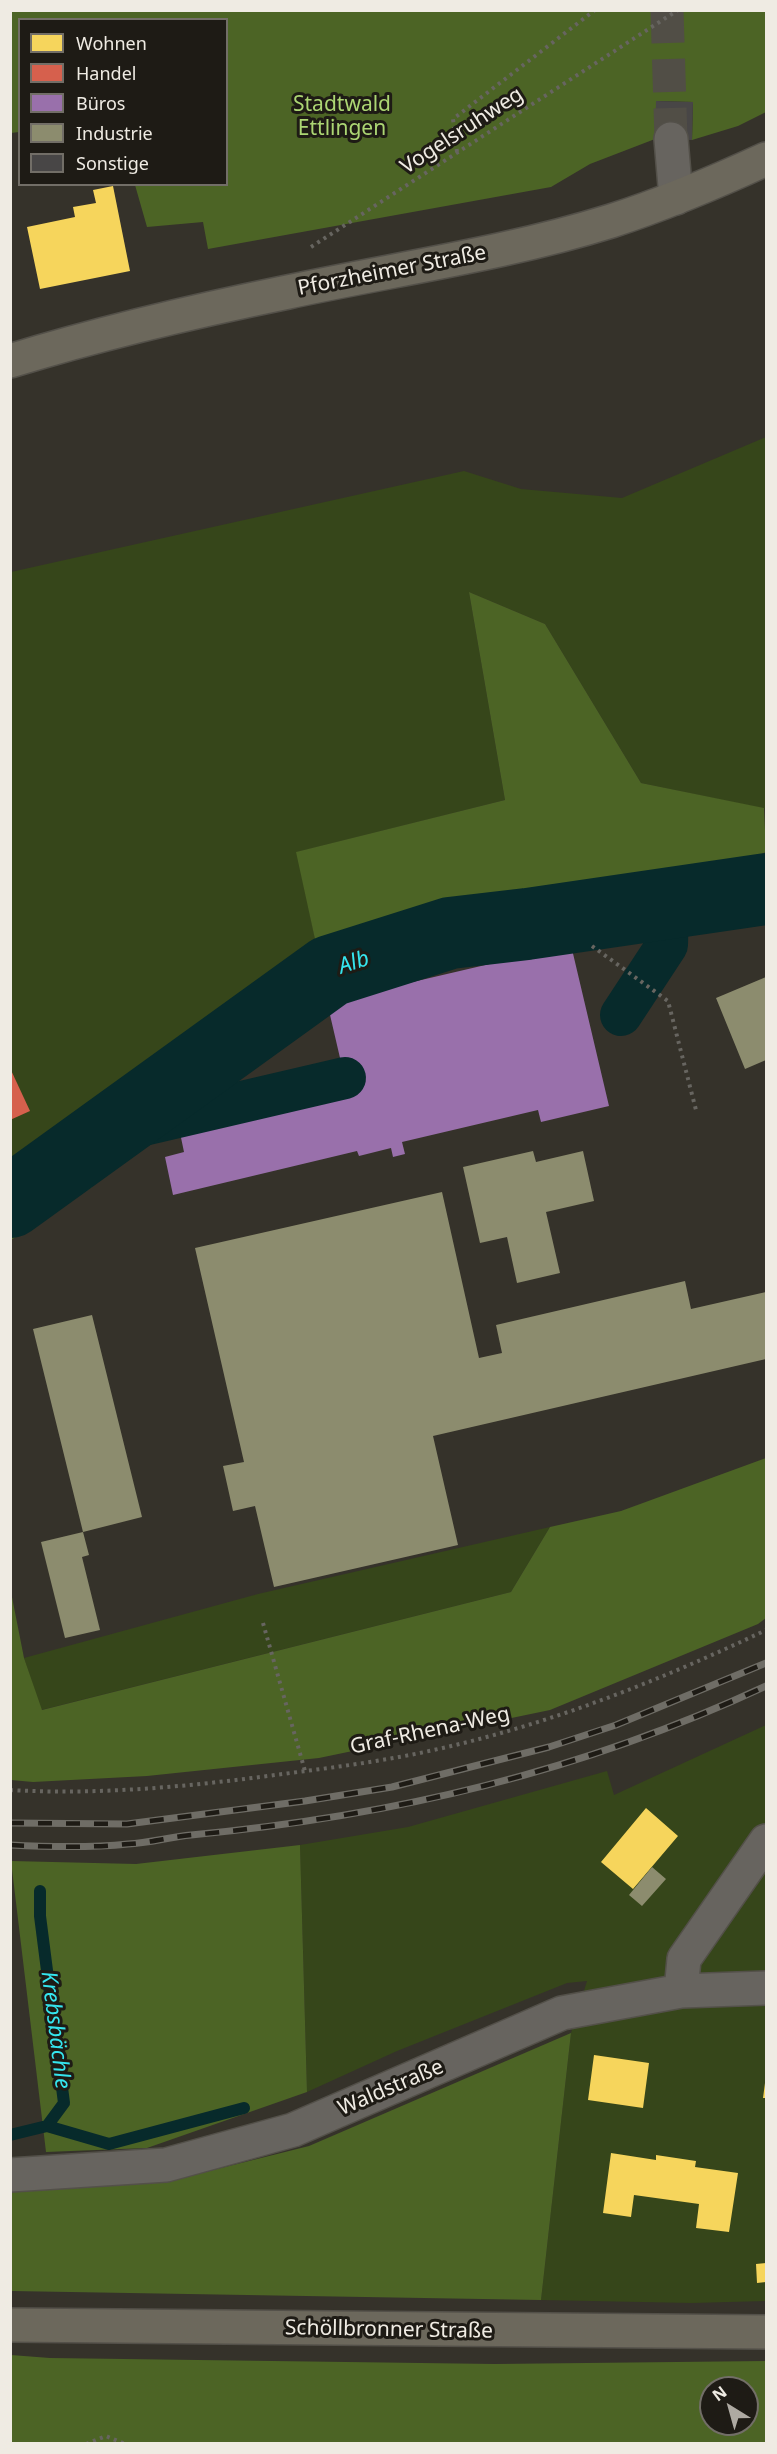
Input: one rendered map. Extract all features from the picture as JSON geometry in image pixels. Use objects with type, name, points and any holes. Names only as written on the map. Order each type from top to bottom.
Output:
[{"type":"main road","name":"Pforzheimer Straße","points":[[10,361],[58,346],[288,292],[431,265],[556,237],[676,198],[766,159]]},
{"type":"main road","name":"Schöllbronner Straße","points":[[10,2325],[766,2332]]},
{"type":"street","points":[[671,139],[676,198]]},
{"type":"street","points":[[681,1991],[684,1959],[766,1841]]},
{"type":"street","name":"Waldstraße","points":[[10,2175],[176,2162],[293,2130],[562,2013],[681,1991],[766,1988]]},
{"type":"path","points":[[457,152],[453,119],[595,10]]},
{"type":"path","name":"Vogelsruhweg","points":[[288,292],[288,262],[678,10]]},
{"type":"path","points":[[591,946],[668,1001],[696,1110]]},
{"type":"path","points":[[263,1623],[305,1771]]},
{"type":"path","name":"Graf-Rhena-Weg","points":[[10,1790],[57,1793],[182,1787],[400,1757],[522,1726],[670,1673],[766,1630]]},
{"type":"path","points":[[86,2444],[106,2436],[125,2444]]},
{"type":"green space","name":"Stadtwald Ettlingen","points":[[11,11],[766,11],[766,112],[738,126],[692,140],[693,102],[657,101],[655,139],[590,164],[551,187],[208,249],[203,222],[147,227],[135,186],[228,186],[228,18],[18,18],[18,132],[11,133]]},
{"type":"green space","points":[[766,437],[766,809],[641,783],[545,624],[469,592],[505,800],[297,852],[318,953],[213,1033],[76,1130],[11,1159],[11,572],[464,471],[521,489],[622,498]]},
{"type":"green space","points":[[469,592],[545,624],[641,783],[764,808],[766,852],[698,881],[480,913],[318,953],[296,852],[505,800]]},
{"type":"green space","points":[[76,1130],[92,1187],[11,1240],[11,1159]]},
{"type":"green space","points":[[766,1458],[766,1618],[758,1624],[550,1710],[319,1758],[147,1776],[33,1782],[11,1780],[11,1592],[24,1658],[42,1710],[511,1592],[550,1527],[621,1511]]},
{"type":"green space","points":[[550,1527],[511,1592],[41,1710],[24,1658],[258,1594]]},
{"type":"green space","points":[[766,1725],[766,2301],[692,2303],[541,2300],[571,2033],[587,1981],[567,1983],[397,2051],[307,2092],[300,1845],[408,1827],[607,1771],[614,1795]]},
{"type":"green space","points":[[300,1845],[307,2092],[147,2148],[46,2152],[11,1861],[136,1864]]},
{"type":"green space","points":[[571,2033],[541,2300],[11,2291],[11,2190],[169,2181],[309,2146]]},
{"type":"green space","points":[[11,2355],[50,2358],[495,2364],[766,2361],[766,2443],[11,2443]]},
{"type":"building: Wohnen","points":[[113,186],[130,271],[40,289],[27,227],[75,217],[73,207],[96,203],[93,190]]},
{"type":"building: Wohnen","points":[[646,1808],[678,1836],[633,1889],[601,1862]]},
{"type":"building: Wohnen","points":[[594,2055],[649,2063],[643,2108],[588,2100]]},
{"type":"building: Wohnen","points":[[765,2083],[766,2098],[763,2098]]},
{"type":"building: Wohnen","points":[[611,2153],[656,2160],[656,2155],[696,2161],[695,2167],[738,2173],[729,2232],[696,2228],[699,2204],[634,2195],[631,2217],[603,2213]]},
{"type":"building: Wohnen","points":[[766,2263],[766,2282],[757,2283],[756,2264]]},
{"type":"building: Handel","points":[[10,1068],[30,1111],[10,1120]]},
{"type":"building: Büros","points":[[571,945],[609,1106],[541,1122],[538,1110],[402,1142],[405,1154],[393,1157],[391,1148],[359,1156],[357,1151],[173,1195],[165,1157],[184,1152],[179,1128],[347,1088],[327,1002]]},
{"type":"building: Industrie","points":[[766,977],[766,1060],[745,1069],[716,998]]},
{"type":"building: Industrie","points":[[533,1151],[536,1162],[583,1151],[594,1201],[546,1212],[560,1273],[517,1283],[507,1237],[480,1243],[463,1167]]},
{"type":"building: Industrie","points":[[442,1192],[479,1358],[502,1353],[496,1325],[685,1281],[691,1309],[766,1292],[766,1359],[433,1436],[458,1545],[274,1587],[255,1506],[233,1511],[223,1466],[244,1462],[195,1248]]},
{"type":"building: Industrie","points":[[92,1315],[142,1517],[83,1532],[33,1329]]},
{"type":"building: Industrie","points":[[83,1532],[89,1555],[82,1557],[100,1630],[65,1638],[41,1542]]},
{"type":"building: Industrie","points":[[652,1867],[666,1879],[642,1906],[629,1895]]},
{"type":"building: Sonstige","points":[[656,101],[693,102],[692,140],[655,139]]},
{"type":"waterway","name":"Alb","points":[[10,1202],[330,971],[450,933],[766,889]]},
{"type":"waterway","points":[[621,1015],[667,945],[668,904]]},
{"type":"waterway","points":[[124,1120],[139,1126],[345,1078]]},
{"type":"waterway","name":"Krebsbächle","points":[[10,2135],[47,2126],[64,2103],[40,1916],[40,1891]]},
{"type":"waterway","points":[[47,2126],[109,2144],[244,2108]]},
{"type":"tunnel","points":[[667,10],[671,139]]},
{"type":"railway","points":[[10,1823],[127,1824],[305,1801],[392,1787],[549,1747],[616,1725],[766,1663]]},
{"type":"railway","points":[[10,1845],[84,1847],[136,1843],[266,1827],[413,1802],[485,1786],[627,1743],[766,1686]]}]
